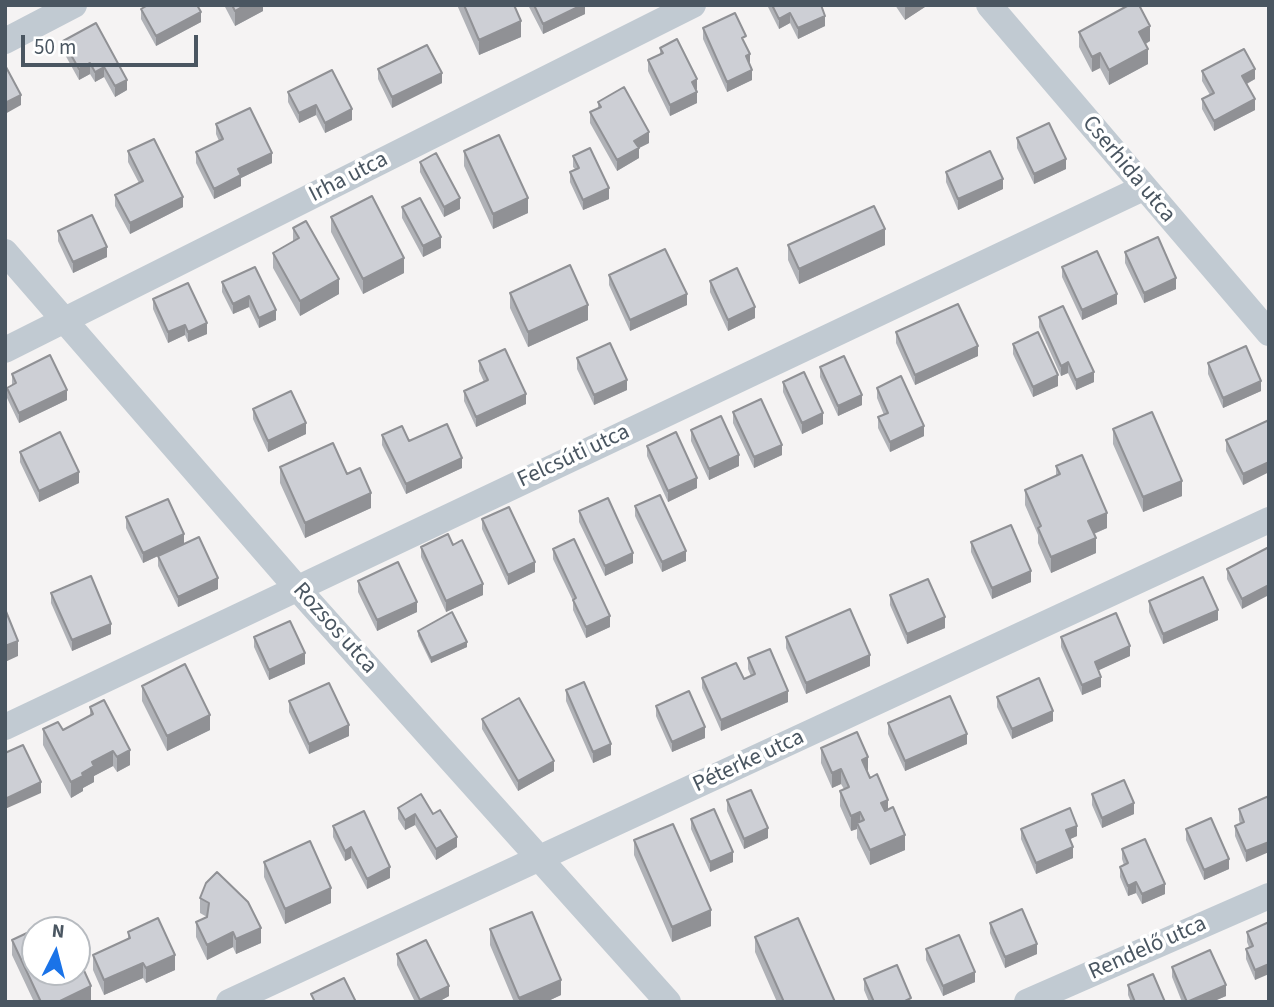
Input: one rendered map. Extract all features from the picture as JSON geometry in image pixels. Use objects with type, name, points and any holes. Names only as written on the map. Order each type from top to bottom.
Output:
[{"type":"street","points":[[5,41],[74,5]]},
{"type":"street","name":"Irha utca","points":[[5,349],[693,5]]},
{"type":"street","name":"Cserhida utca","points":[[989,5],[1269,333]]},
{"type":"street","name":"Felcsúti utca","points":[[5,727],[1143,188]]},
{"type":"street","name":"Rozsos utca","points":[[5,252],[296,587],[668,1002]]},
{"type":"street","name":"Péterke utca","points":[[229,1002],[1269,520]]},
{"type":"street","name":"Rendelő utca","points":[[1027,1002],[1269,895]]},
{"type":"building","points":[[148,5],[197,5],[201,12],[156,36],[141,9]]},
{"type":"building","points":[[232,5],[245,5],[235,11]]},
{"type":"building","points":[[464,5],[514,5],[521,21],[479,40]]},
{"type":"building","points":[[534,5],[582,5],[543,24]]},
{"type":"building","points":[[772,5],[821,5],[825,16],[798,28],[790,13],[779,19]]},
{"type":"building","points":[[1129,5],[1139,5],[1150,26],[1139,32],[1148,49],[1109,70],[1100,53],[1092,57],[1079,32]]},
{"type":"building","points":[[735,13],[746,36],[742,38],[750,54],[746,56],[752,70],[727,82],[703,28]]},
{"type":"building","points":[[96,23],[127,80],[115,86],[104,67],[95,72],[90,63],[79,69],[63,41]]},
{"type":"building","points":[[677,39],[697,79],[692,82],[697,92],[670,105],[648,60],[663,53],[660,48]]},
{"type":"building","points":[[427,45],[442,73],[392,97],[378,69]]},
{"type":"building","points":[[1244,49],[1255,69],[1242,76],[1255,99],[1214,121],[1202,99],[1214,93],[1202,71]]},
{"type":"building","points":[[5,68],[21,95],[5,103]]},
{"type":"building","points":[[332,70],[352,109],[325,123],[316,105],[299,113],[288,92]]},
{"type":"building","points":[[624,87],[649,132],[634,141],[639,148],[617,160],[590,112],[601,107],[598,102]]},
{"type":"building","points":[[250,108],[272,153],[238,169],[241,175],[214,189],[196,152],[223,139],[216,124]]},
{"type":"building","points":[[1049,123],[1066,159],[1034,174],[1017,138]]},
{"type":"building","points":[[499,135],[528,198],[493,214],[464,151]]},
{"type":"building","points":[[154,139],[183,197],[130,223],[115,195],[143,181],[128,151]]},
{"type":"building","points":[[590,148],[609,188],[583,200],[570,172],[579,168],[573,156]]},
{"type":"building","points":[[990,151],[1003,179],[958,199],[946,172]]},
{"type":"building","points":[[436,153],[460,198],[444,207],[420,162]]},
{"type":"building","points":[[372,196],[404,258],[363,279],[331,217]]},
{"type":"building","points":[[420,198],[441,237],[423,246],[402,207]]},
{"type":"building","points":[[874,206],[885,229],[799,269],[788,245]]},
{"type":"building","points":[[92,215],[107,247],[73,262],[58,231]]},
{"type":"building","points":[[306,221],[339,279],[300,301],[273,253],[299,238],[293,228]]},
{"type":"building","points":[[1158,237],[1176,278],[1144,293],[1125,252]]},
{"type":"building","points":[[665,249],[687,294],[630,320],[609,275]]},
{"type":"building","points":[[1097,251],[1117,294],[1082,310],[1062,267]]},
{"type":"building","points":[[570,265],[588,305],[528,332],[510,293]]},
{"type":"building","points":[[255,267],[276,310],[259,318],[249,296],[233,304],[222,282]]},
{"type":"building","points":[[737,268],[755,307],[728,320],[710,281]]},
{"type":"building","points":[[188,283],[207,323],[188,332],[185,325],[168,332],[153,299]]},
{"type":"building","points":[[958,304],[978,346],[915,375],[896,332]]},
{"type":"building","points":[[1063,306],[1094,372],[1076,380],[1068,362],[1061,366],[1039,317]]},
{"type":"building","points":[[1038,332],[1058,375],[1033,387],[1013,344]]},
{"type":"building","points":[[610,343],[627,380],[594,395],[577,358]]},
{"type":"building","points":[[1246,346],[1261,381],[1223,398],[1208,363]]},
{"type":"building","points":[[505,349],[526,394],[476,417],[464,391],[488,380],[479,361]]},
{"type":"building","points":[[50,355],[67,390],[19,413],[7,388],[16,383],[12,374]]},
{"type":"building","points":[[844,356],[862,395],[838,406],[820,367]]},
{"type":"building","points":[[804,372],[823,413],[802,423],[783,382]]},
{"type":"building","points":[[901,376],[924,426],[890,442],[878,417],[888,413],[877,388]]},
{"type":"building","points":[[291,391],[306,423],[268,441],[253,409]]},
{"type":"building","points":[[761,399],[782,445],[754,457],[733,412]]},
{"type":"building","points":[[1152,412],[1182,481],[1143,497],[1113,429]]},
{"type":"building","points":[[721,416],[739,455],[709,469],[691,430]]},
{"type":"building","points":[[1269,420],[1269,462],[1243,474],[1226,440]]},
{"type":"building","points":[[447,424],[462,458],[406,484],[382,435],[402,426],[409,441]]},
{"type":"building","points":[[60,432],[79,472],[39,491],[20,452]]},
{"type":"building","points":[[676,432],[697,478],[668,491],[647,446]]},
{"type":"building","points":[[333,443],[347,474],[360,468],[371,493],[305,523],[280,467]]},
{"type":"building","points":[[1082,455],[1107,513],[1088,521],[1096,538],[1051,557],[1025,490],[1060,474],[1056,466]]},
{"type":"building","points":[[660,495],[686,551],[662,562],[635,506]]},
{"type":"building","points":[[608,498],[633,553],[605,566],[579,511]]},
{"type":"building","points":[[168,499],[184,534],[143,553],[126,517]]},
{"type":"building","points":[[509,507],[535,562],[508,575],[482,519]]},
{"type":"building","points":[[1011,525],[1031,571],[992,588],[971,542]]},
{"type":"building","points":[[448,534],[453,545],[462,540],[483,584],[446,601],[421,547]]},
{"type":"building","points":[[199,537],[218,578],[178,597],[158,556]]},
{"type":"building","points":[[574,539],[610,616],[586,627],[553,549]]},
{"type":"building","points":[[1269,547],[1269,585],[1242,599],[1227,569]]},
{"type":"building","points":[[398,562],[417,602],[377,620],[358,581]]},
{"type":"building","points":[[91,576],[111,624],[72,640],[51,593]]},
{"type":"building","points":[[1203,577],[1218,610],[1163,634],[1149,601]]},
{"type":"building","points":[[928,579],[945,617],[907,634],[890,595]]},
{"type":"building","points":[[5,609],[18,641],[5,646]]},
{"type":"building","points":[[850,609],[870,655],[806,683],[786,637]]},
{"type":"building","points":[[452,612],[467,642],[431,658],[418,631]]},
{"type":"building","points":[[1116,613],[1130,646],[1095,662],[1101,677],[1082,685],[1061,637]]},
{"type":"building","points":[[290,621],[305,653],[269,670],[254,637]]},
{"type":"building","points":[[770,649],[788,691],[721,720],[702,678],[736,663],[744,679],[755,674],[748,658]]},
{"type":"building","points":[[185,664],[210,715],[167,736],[142,686]]},
{"type":"building","points":[[1039,678],[1053,711],[1012,729],[997,697]]},
{"type":"building","points":[[584,682],[611,744],[593,752],[566,690]]},
{"type":"building","points":[[329,683],[349,725],[309,744],[289,701]]},
{"type":"building","points":[[689,691],[705,727],[672,742],[656,706]]},
{"type":"building","points":[[950,696],[967,734],[905,761],[888,723]]},
{"type":"building","points":[[519,698],[554,761],[518,781],[482,719]]},
{"type":"building","points":[[104,700],[130,750],[117,757],[113,751],[92,762],[94,766],[71,782],[43,729],[58,722],[63,730],[93,714],[90,707]]},
{"type":"building","points":[[857,732],[868,757],[862,760],[870,778],[877,774],[888,800],[881,803],[885,811],[893,807],[905,835],[870,850],[857,823],[864,820],[860,812],[851,816],[840,791],[849,787],[841,769],[832,773],[821,748]]},
{"type":"building","points":[[23,745],[41,782],[5,799],[5,753]]},
{"type":"building","points":[[1124,780],[1134,803],[1102,818],[1092,794]]},
{"type":"building","points":[[751,790],[768,828],[744,839],[727,800]]},
{"type":"building","points":[[421,794],[433,814],[440,810],[457,837],[436,849],[415,814],[405,820],[398,808]]},
{"type":"building","points":[[1269,796],[1269,842],[1246,851],[1235,826],[1244,822],[1239,809]]},
{"type":"building","points":[[1070,808],[1077,826],[1066,830],[1073,847],[1036,863],[1021,829]]},
{"type":"building","points":[[714,809],[733,852],[710,862],[691,819]]},
{"type":"building","points":[[364,811],[390,867],[367,879],[351,847],[345,851],[333,826]]},
{"type":"building","points":[[1211,818],[1229,859],[1204,870],[1186,829]]},
{"type":"building","points":[[673,824],[711,910],[672,927],[634,840]]},
{"type":"building","points":[[1145,839],[1165,884],[1142,894],[1136,882],[1128,886],[1120,867],[1128,863],[1122,849]]},
{"type":"building","points":[[310,841],[331,888],[285,909],[264,862]]},
{"type":"building","points":[[217,872],[248,902],[261,928],[236,939],[233,932],[207,945],[196,922],[207,917],[209,903],[200,898],[206,883]]},
{"type":"building","points":[[1022,909],[1037,944],[1005,957],[990,923]]},
{"type":"building","points":[[532,912],[561,980],[519,998],[490,929]]},
{"type":"building","points":[[158,918],[175,955],[146,968],[143,963],[104,980],[93,955],[130,938],[128,932]]},
{"type":"building","points":[[798,918],[835,1002],[784,1002],[755,937]]},
{"type":"building","points":[[1269,922],[1269,964],[1255,970],[1246,949],[1253,946],[1247,932]]},
{"type":"building","points":[[959,935],[975,972],[943,986],[926,949]]},
{"type":"building","points":[[21,936],[21,959],[12,940]]},
{"type":"building","points":[[426,940],[449,986],[420,1000],[397,954]]},
{"type":"building","points":[[1210,950],[1226,985],[1187,1002],[1172,967]]},
{"type":"building","points":[[897,965],[911,998],[903,1002],[874,1002],[864,979]]},
{"type":"building","points":[[1153,974],[1165,1002],[1135,1002],[1128,985]]},
{"type":"building","points":[[344,978],[356,1002],[315,1002],[311,994]]},
{"type":"building","points":[[34,986],[91,986],[58,1002],[41,1002]]}]
